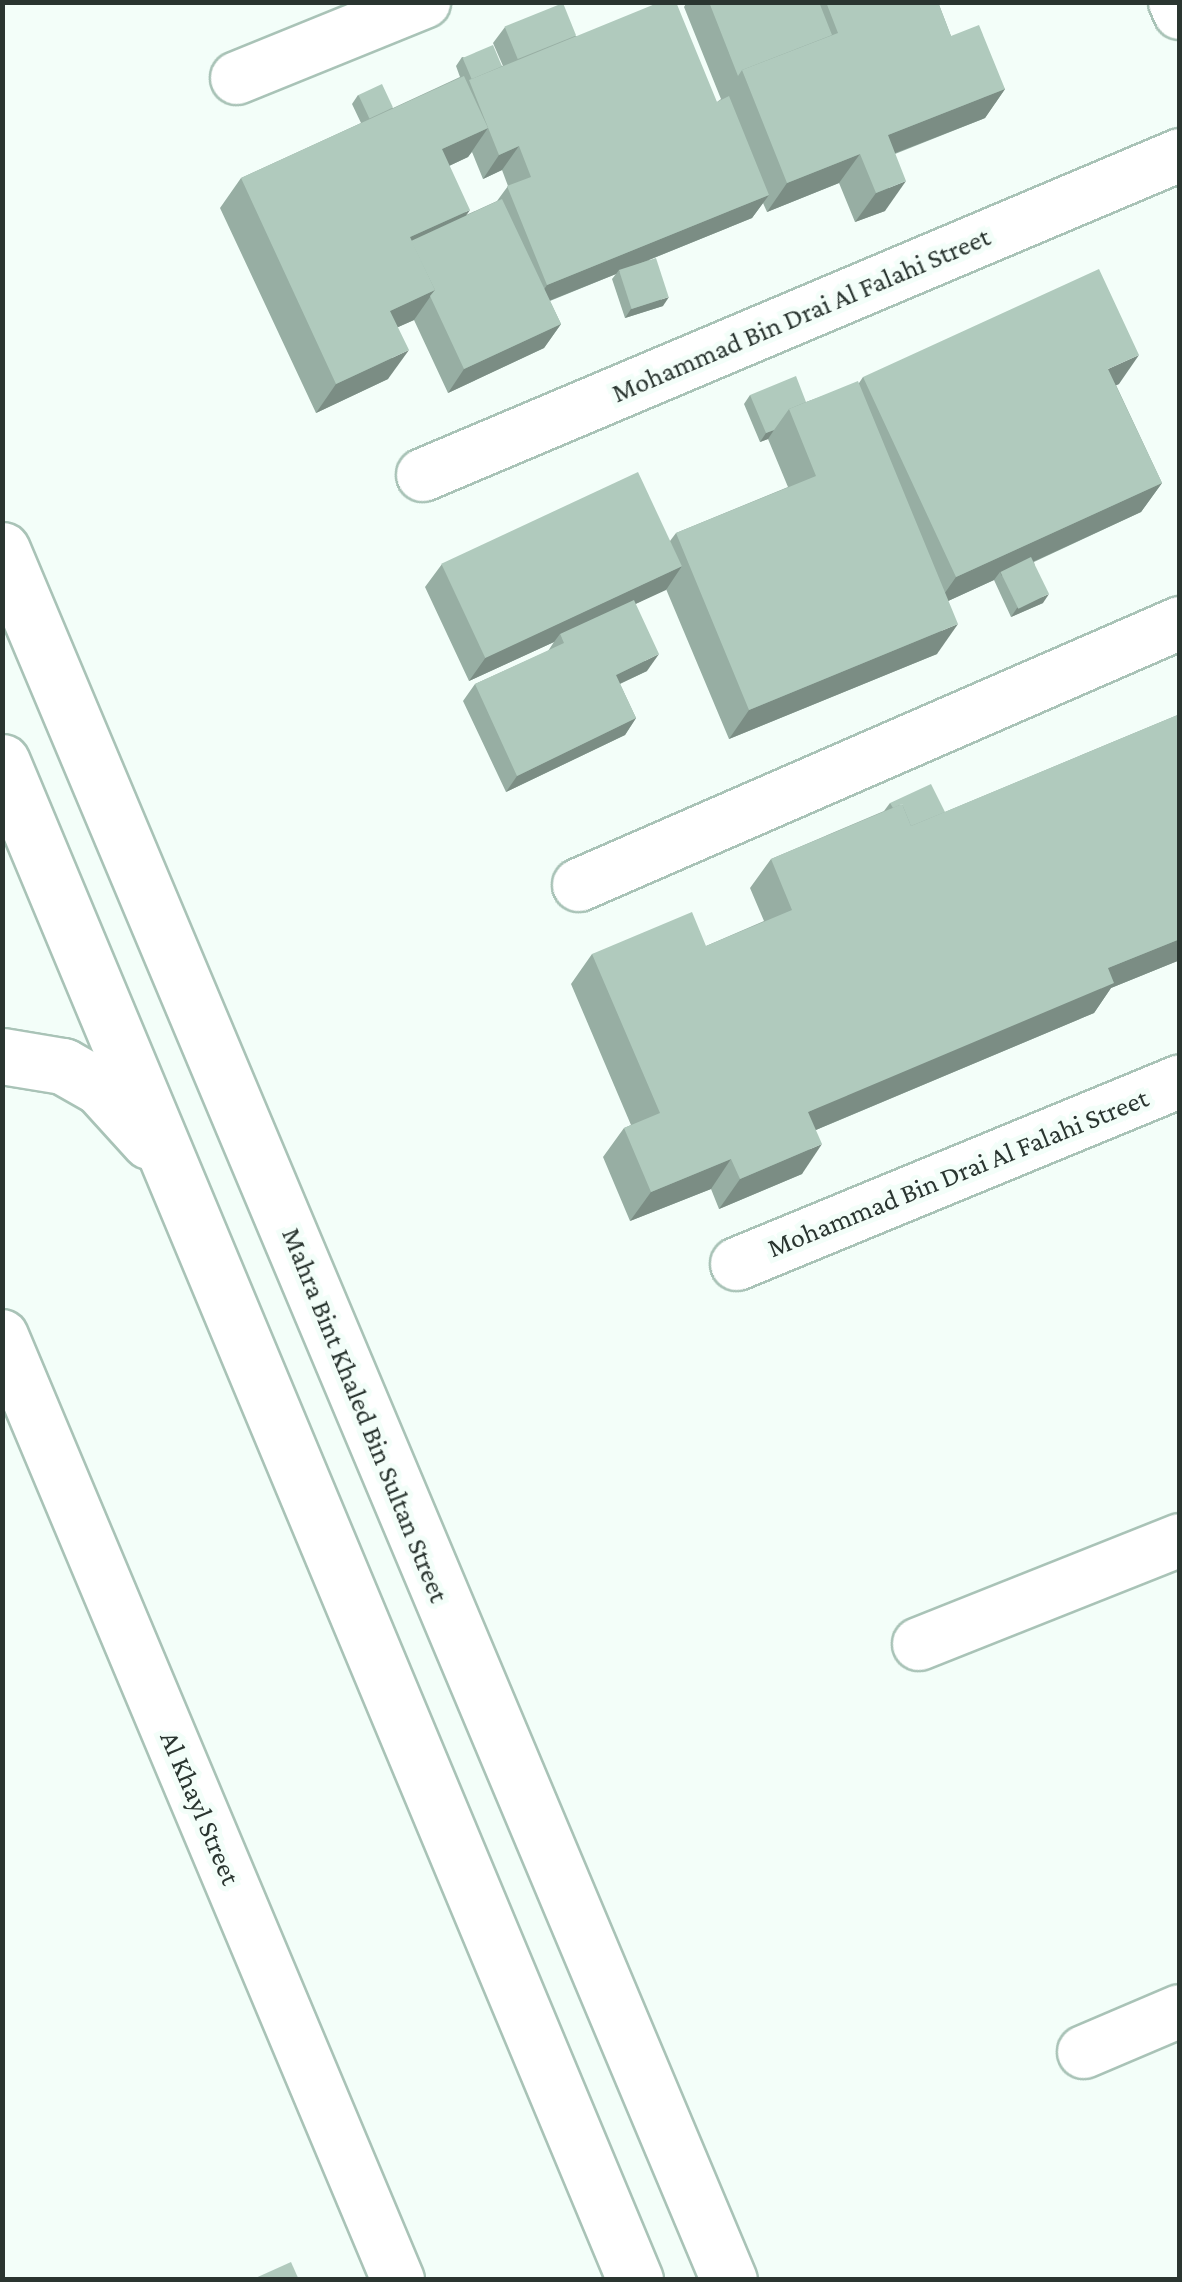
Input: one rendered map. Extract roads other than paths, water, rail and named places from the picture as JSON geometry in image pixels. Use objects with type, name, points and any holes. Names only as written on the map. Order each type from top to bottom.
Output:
[{"type":"street","points":[[237,78],[424,2]]},
{"type":"street","points":[[1175,2],[1180,13]]},
{"type":"street","name":"Mohammad Bin Drai Al Falahi Street","points":[[422,475],[1180,156]]},
{"type":"street","name":"Mahra Bint Khaled Bin Sultan Street","points":[[2,550],[729,2280]]},
{"type":"street","points":[[579,885],[1180,623]]},
{"type":"street","points":[[2,762],[189,1196],[635,2280]]},
{"type":"street","points":[[2,1056],[63,1066],[100,1087],[189,1196]]},
{"type":"street","name":"Mohammad Bin Drai Al Falahi Street","points":[[736,1264],[1180,1081]]},
{"type":"street","name":"Al Khayl Street","points":[[2,1336],[398,2280]]},
{"type":"street","points":[[918,1644],[1180,1540]]},
{"type":"street","points":[[1084,2052],[1180,2011]]}]
